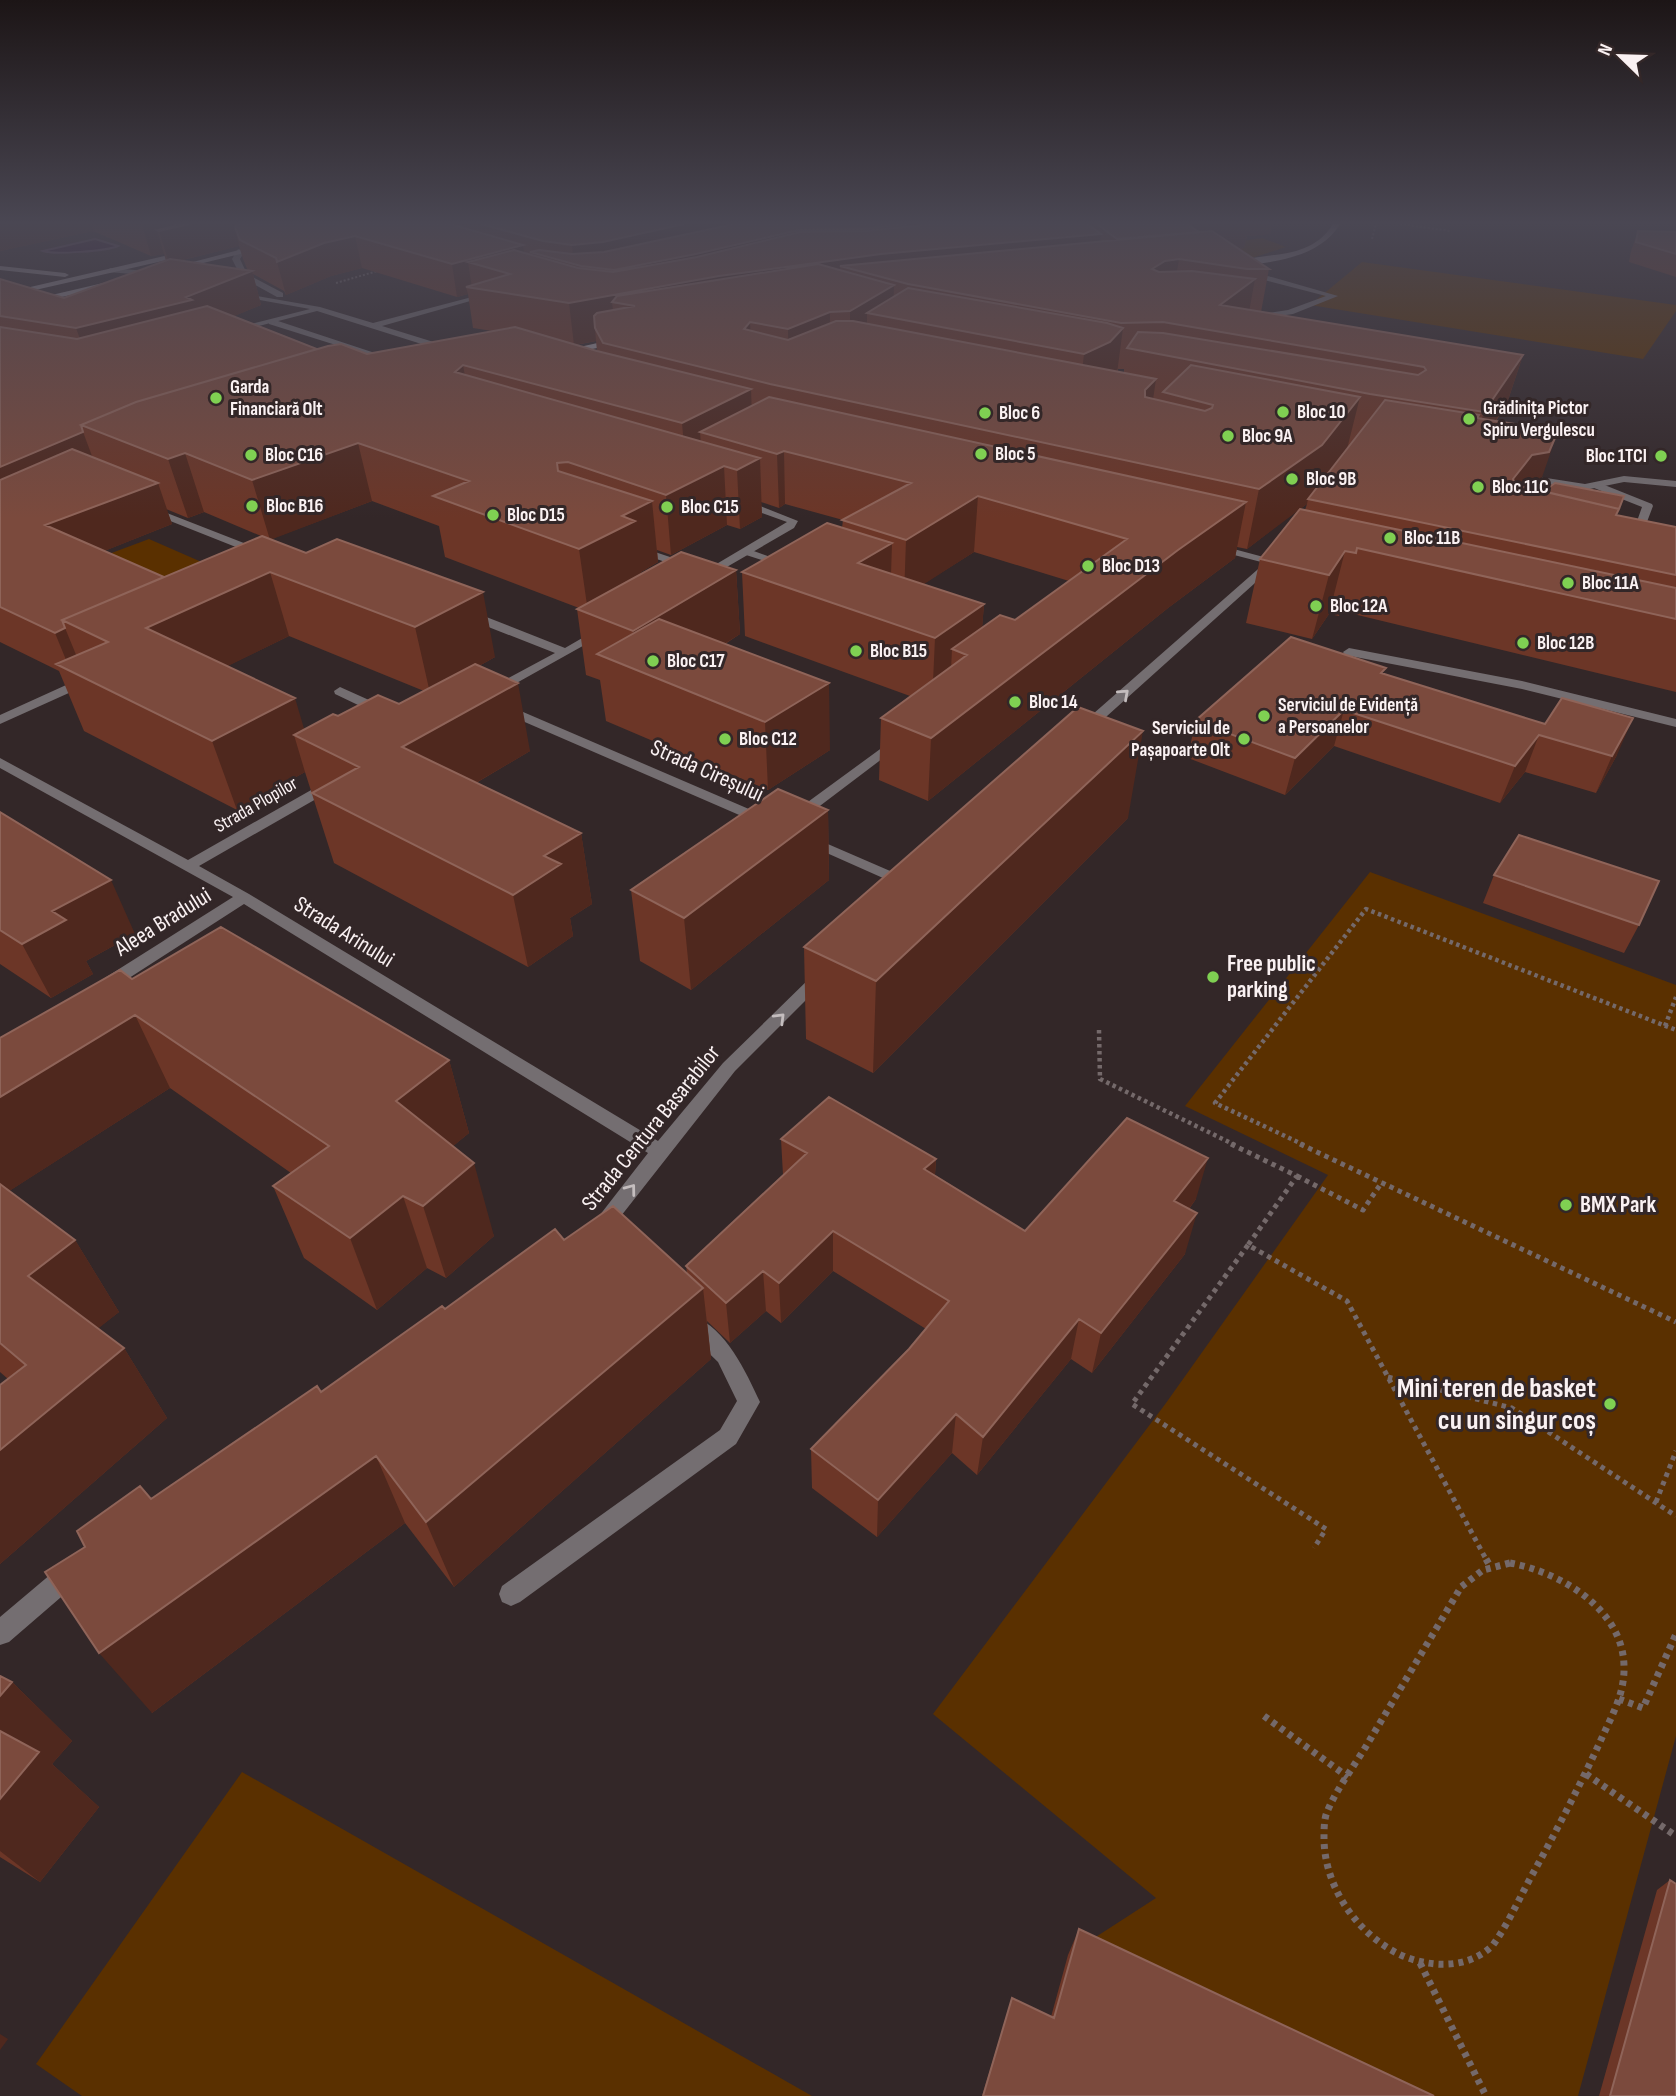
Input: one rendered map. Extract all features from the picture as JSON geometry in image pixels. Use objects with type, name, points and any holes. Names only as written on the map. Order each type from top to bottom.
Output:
[{"type":"main road","points":[[545,355],[626,340],[601,355]]},
{"type":"street","points":[[219,335],[272,322],[377,355]]},
{"type":"street","points":[[365,322],[465,355]]},
{"type":"street","points":[[376,325],[388,322]]},
{"type":"street","points":[[1513,476],[1552,487],[1598,486],[1624,480],[1676,485]]},
{"type":"street","points":[[1598,486],[1648,506],[1630,555]]},
{"type":"street","points":[[685,587],[790,526],[793,521],[787,516],[726,497]]},
{"type":"street","points":[[131,502],[251,551],[275,558]]},
{"type":"street","points":[[621,543],[709,573]]},
{"type":"street","points":[[1073,739],[1281,558],[1205,545]]},
{"type":"street","points":[[747,552],[798,568]]},
{"type":"street","points":[[453,608],[565,652],[613,626]]},
{"type":"street","name":"Strada Cireșului","points":[[565,652],[483,698],[913,886]]},
{"type":"street","points":[[1349,652],[1522,684],[1676,723]]},
{"type":"street","points":[[0,720],[101,673]]},
{"type":"street","points":[[340,691],[401,719]]},
{"type":"street","points":[[781,828],[911,730]]},
{"type":"street","name":"Strada Arinului","points":[[0,762],[244,897],[659,1151]]},
{"type":"street","name":"Strada Plopilor","points":[[189,865],[342,778]]},
{"type":"street","name":"Aleea Bradului","points":[[93,993],[244,897]]},
{"type":"street","name":"Strada Centura Basarabilor","points":[[597,1240],[659,1151],[729,1068],[836,962]]},
{"type":"street","points":[[511,1594],[728,1437],[748,1402],[726,1356],[676,1309]]},
{"type":"street","points":[[0,1633],[86,1560]]},
{"type":"path","points":[[1676,1030],[1366,909],[1215,1103],[1676,1322]]},
{"type":"path","points":[[1665,1026],[1676,997]]},
{"type":"path","points":[[1099,1030],[1100,1079],[1363,1210],[1382,1182]]},
{"type":"path","points":[[1297,1176],[1132,1404],[1326,1529],[1314,1548]]},
{"type":"path","points":[[1248,1245],[1347,1301],[1490,1566]]},
{"type":"path","points":[[1388,1377],[1511,1408],[1676,1516]]},
{"type":"path","points":[[1656,1502],[1676,1451]]},
{"type":"path","points":[[1510,1563],[1539,1568],[1565,1581],[1587,1598],[1605,1618],[1617,1639],[1623,1661],[1624,1681],[1619,1699],[1586,1774],[1502,1931],[1488,1950],[1468,1961],[1446,1966],[1420,1962],[1394,1952],[1370,1934],[1351,1914],[1336,1889],[1326,1863],[1323,1838],[1326,1813],[1461,1587],[1474,1574],[1490,1566],[1510,1563]]},
{"type":"path","points":[[1619,1699],[1643,1708],[1676,1634]]},
{"type":"path","points":[[1264,1716],[1348,1777]]},
{"type":"path","points":[[1586,1774],[1676,1836]]},
{"type":"path","points":[[1420,1962],[1486,2096]]},
{"type":"shaded area","points":[[1414,322],[1669,322],[1643,359]]},
{"type":"shaded area","points":[[149,539],[229,574],[154,605],[74,567]]},
{"type":"shaded area","points":[[1370,872],[1676,985],[1676,1736],[1578,2096],[1363,2096],[1068,1955],[1156,1898],[933,1714],[1166,1403],[1328,1175],[1185,1106]]},
{"type":"shaded area","points":[[242,1772],[812,2096],[82,2096],[36,2064]]},
{"type":"building","points":[[37,322],[102,322],[76,328]]},
{"type":"building","points":[[145,322],[247,322],[317,349],[136,402],[81,425],[83,432],[0,467],[0,327],[77,339]]},
{"type":"building","points":[[594,322],[806,322],[788,329],[750,322],[744,329],[788,340],[834,322],[857,322],[1156,379],[1145,390],[1145,397],[1205,411],[1213,405],[1163,392],[1191,365],[1360,397],[1322,445],[1259,489],[770,384],[603,343]]},
{"type":"building","points":[[914,322],[1100,322],[1123,328],[1110,342],[1084,354]]},
{"type":"building","points":[[1115,322],[1322,322],[1523,355],[1484,412],[1370,394],[1127,348],[1138,332],[1163,333],[1418,375],[1426,370],[1424,367],[1163,322]]},
{"type":"building","points":[[515,327],[597,351],[751,389],[682,423],[463,365],[455,372],[760,458],[737,470],[724,466],[666,495],[568,462],[557,463],[558,471],[652,501],[622,516],[635,521],[579,549],[433,496],[469,481],[358,443],[252,480],[185,453],[168,459],[81,425],[136,402],[328,346],[341,344],[367,354]]},
{"type":"building","points":[[769,397],[1246,502],[1178,550],[931,738],[881,718],[967,655],[952,649],[1000,615],[1015,620],[1127,539],[978,496],[906,540],[842,520],[911,483],[784,451],[777,454],[700,432]]},
{"type":"building","points":[[1385,400],[1558,431],[1549,452],[1532,455],[1513,479],[1516,485],[1619,509],[1616,515],[1676,527],[1676,575],[1308,499]]},
{"type":"building","points":[[72,449],[158,483],[45,525],[164,577],[62,620],[65,628],[55,633],[0,607],[0,480]]},
{"type":"building","points":[[1555,483],[1624,496],[1619,509],[1534,489],[1548,488]]},
{"type":"building","points":[[1300,509],[1676,588],[1676,619],[1357,548],[1356,553],[1345,551],[1329,575],[1260,559]]},
{"type":"building","points":[[827,523],[892,543],[858,563],[984,604],[935,638],[742,572]]},
{"type":"building","points":[[262,536],[306,553],[337,539],[483,592],[415,627],[270,572],[146,628],[295,698],[212,741],[56,664],[108,642],[62,620]]},
{"type":"building","points":[[681,552],[736,570],[633,631],[577,609]]},
{"type":"building","points":[[659,619],[829,683],[765,722],[597,654]]},
{"type":"building","points":[[1291,637],[1386,668],[1381,673],[1545,724],[1562,698],[1633,718],[1612,756],[1539,735],[1515,766],[1344,710],[1295,758],[1195,721]]},
{"type":"building","points":[[475,664],[518,683],[402,747],[581,833],[544,856],[561,864],[513,895],[312,793],[359,767],[294,735],[333,714],[338,716],[378,695],[399,704]]},
{"type":"building","points":[[1078,707],[1143,731],[876,981],[804,947]]},
{"type":"building","points":[[778,789],[828,810],[684,918],[631,890]]},
{"type":"building","points":[[0,812],[111,880],[52,911],[66,920],[22,944],[0,930]]},
{"type":"building","points":[[1519,835],[1659,881],[1639,925],[1494,875]]},
{"type":"building","points":[[221,927],[449,1060],[396,1101],[474,1163],[423,1206],[403,1196],[350,1238],[273,1186],[329,1146],[135,1015],[0,1097],[0,1038],[120,970],[132,979]]},
{"type":"building","points":[[829,1097],[936,1159],[924,1169],[1025,1231],[1127,1118],[1208,1158],[1174,1201],[1197,1213],[1101,1333],[1079,1319],[983,1437],[956,1414],[878,1500],[811,1449],[909,1349],[949,1301],[833,1231],[779,1283],[763,1271],[726,1303],[686,1266],[807,1153],[781,1139]]},
{"type":"building","points":[[0,1184],[75,1240],[28,1276],[124,1348],[0,1450],[0,1385],[26,1365],[0,1343]]},
{"type":"building","points":[[613,1206],[703,1288],[426,1522],[376,1456],[99,1653],[45,1572],[85,1547],[77,1531],[140,1486],[151,1499],[317,1386],[321,1392],[442,1306],[445,1309],[555,1229],[564,1240]]},
{"type":"building","points":[[0,1676],[12,1682],[0,1696]]},
{"type":"building","points":[[0,1731],[39,1752],[0,1799]]},
{"type":"building","points":[[1670,1880],[1676,1884],[1676,2096],[1610,2096]]},
{"type":"building","points":[[1079,1929],[1434,2096],[983,2096],[1012,1998],[1054,2018]]},
{"type":"place","name":"Garda Financiară Olt","points":[[216,398]]},
{"type":"place","name":"Bloc 10","points":[[1283,412]]},
{"type":"place","name":"Bloc 6","points":[[985,413]]},
{"type":"place","name":"Grădinița Pictor Spiru Vergulescu","points":[[1469,419]]},
{"type":"place","name":"Bloc 9A","points":[[1228,436]]},
{"type":"place","name":"Bloc 5","points":[[981,454]]},
{"type":"place","name":"Bloc C16","points":[[251,455]]},
{"type":"place","name":"Bloc 1TCI","points":[[1661,456]]},
{"type":"place","name":"Bloc 9B","points":[[1292,479]]},
{"type":"place","name":"Bloc 11C","points":[[1478,487]]},
{"type":"place","name":"Bloc B16","points":[[252,506]]},
{"type":"place","name":"Bloc C15","points":[[667,507]]},
{"type":"place","name":"Bloc D15","points":[[493,515]]},
{"type":"place","name":"Bloc 11B","points":[[1390,538]]},
{"type":"place","name":"Bloc D13","points":[[1088,566]]},
{"type":"place","name":"Bloc 11A","points":[[1568,583]]},
{"type":"place","name":"Bloc 12A","points":[[1316,606]]},
{"type":"place","name":"Bloc 12B","points":[[1523,643]]},
{"type":"place","name":"Bloc B15","points":[[856,651]]},
{"type":"place","name":"Bloc C17","points":[[653,661]]},
{"type":"place","name":"Bloc 14","points":[[1015,702]]},
{"type":"place","name":"Serviciul de Evidență a Persoanelor","points":[[1264,716]]},
{"type":"place","name":"Bloc C12","points":[[725,739]]},
{"type":"place","name":"Serviciul de Pașapoarte Olt","points":[[1244,739]]},
{"type":"place","name":"Free public parking","points":[[1213,977]]},
{"type":"place","name":"BMX Park","points":[[1566,1205]]},
{"type":"place","name":"Mini teren de basket cu un singur coș","points":[[1610,1404]]}]
